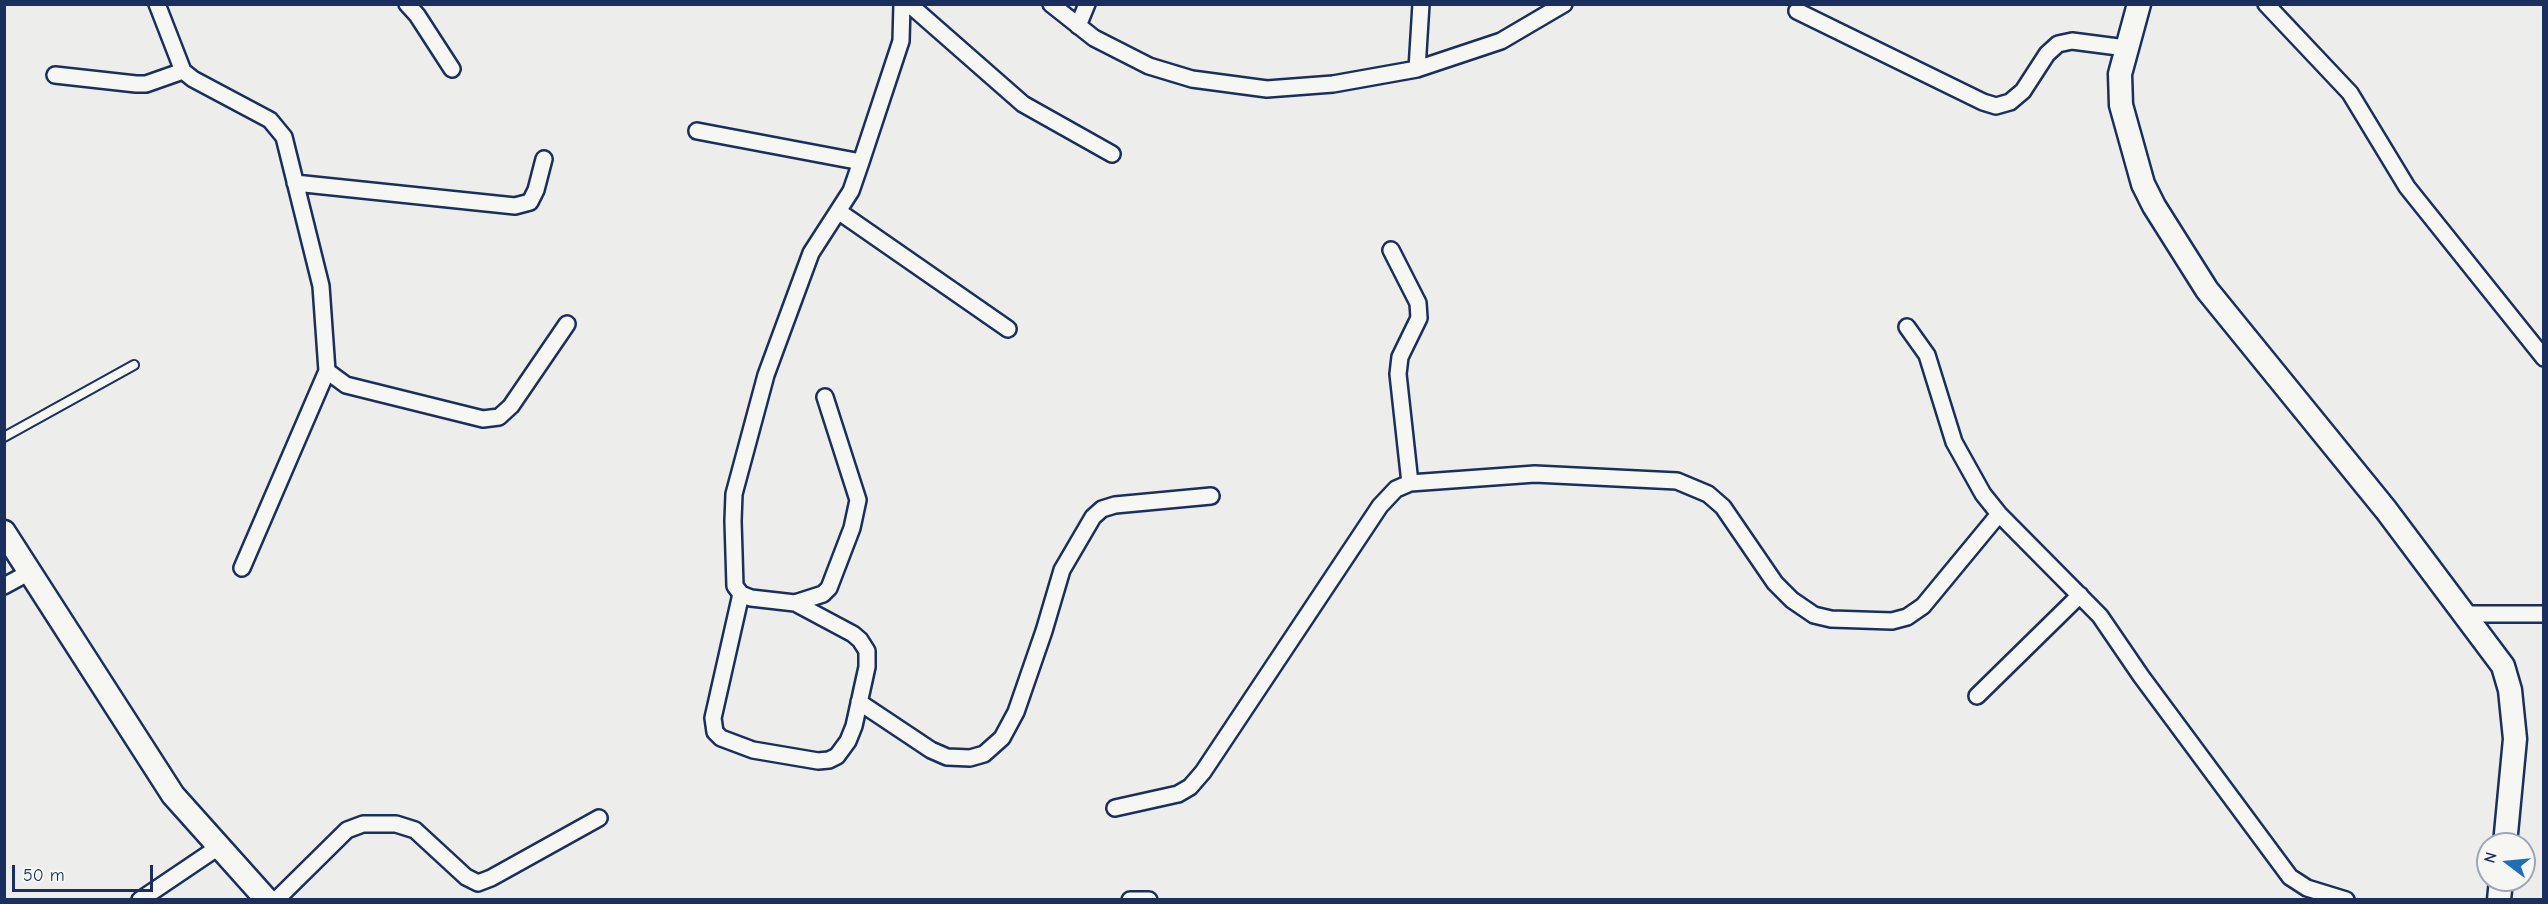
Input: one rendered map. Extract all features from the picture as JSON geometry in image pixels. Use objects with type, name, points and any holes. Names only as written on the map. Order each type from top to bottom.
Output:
[{"type":"main road","points":[[2139,4],[2120,74],[2121,105],[2143,184],[2154,206],[2207,290],[2386,510],[2503,666],[2510,690],[2515,739],[2506,832]]},
{"type":"main road","points":[[4,532],[173,795],[267,900]]},
{"type":"street","points":[[157,4],[183,71],[193,79],[270,120],[284,137],[321,286],[327,371],[242,568]]},
{"type":"street","points":[[407,4],[417,15],[452,69]]},
{"type":"street","points":[[741,594],[713,718],[715,732],[721,738],[753,750],[818,761],[829,760],[837,756],[848,741],[867,667],[867,651],[860,640],[795,603],[751,598],[741,594],[735,586],[734,494],[772,354],[811,253],[851,191],[861,162],[901,40],[902,4]]},
{"type":"street","points":[[909,4],[1023,104],[1112,154]]},
{"type":"street","points":[[1051,4],[1094,38],[1149,66],[1192,79],[1267,89],[1333,84],[1417,69],[1501,41],[1564,4]]},
{"type":"street","points":[[1078,26],[1087,4]]},
{"type":"street","points":[[1417,69],[1421,4]]},
{"type":"street","points":[[2266,4],[2350,93],[2406,187],[2544,358]]},
{"type":"street","points":[[1797,11],[1983,102],[1996,106],[2010,102],[2023,91],[2047,54],[2058,44],[2073,41],[2126,48]]},
{"type":"street","points":[[55,75],[146,84],[183,71]]},
{"type":"street","points":[[696,131],[861,162]]},
{"type":"street","points":[[295,183],[515,206],[530,201],[536,190],[544,159]]},
{"type":"street","points":[[838,211],[1008,329]]},
{"type":"street","points":[[1391,250],[1418,303],[1419,318],[1400,357],[1398,374],[1410,483]]},
{"type":"street","points":[[327,371],[346,385],[483,419],[499,417],[511,406],[567,324]]},
{"type":"street","points":[[1907,327],[1928,355],[1954,442],[1983,494],[1999,514],[2100,615],[2141,676],[2290,878],[2307,888],[2346,900]]},
{"type":"street","points":[[795,603],[823,594],[829,588],[852,528],[858,500],[825,397]]},
{"type":"street","points":[[1115,808],[1178,794],[1190,787],[1203,772],[1380,506],[1396,489],[1410,483],[1535,474],[1677,481],[1708,494],[1723,507],[1775,583],[1792,600],[1814,615],[1831,620],[1892,621],[1906,617],[1923,606],[1999,514]]},
{"type":"street","points":[[859,702],[931,750],[947,758],[970,758],[984,754],[1002,738],[1016,712],[1062,570],[1093,517],[1102,509],[1115,505],[1211,496]]},
{"type":"street","points":[[4,586],[30,572]]},
{"type":"street","points":[[1977,696],[2080,595]]},
{"type":"street","points":[[2465,614],[2544,614]]},
{"type":"street","points":[[276,900],[347,830],[363,824],[396,824],[415,830],[466,877],[478,883],[599,818]]},
{"type":"street","points":[[140,900],[220,846]]},
{"type":"street","points":[[1130,900],[1149,900]]},
{"type":"lane","points":[[4,437],[134,365]]}]
